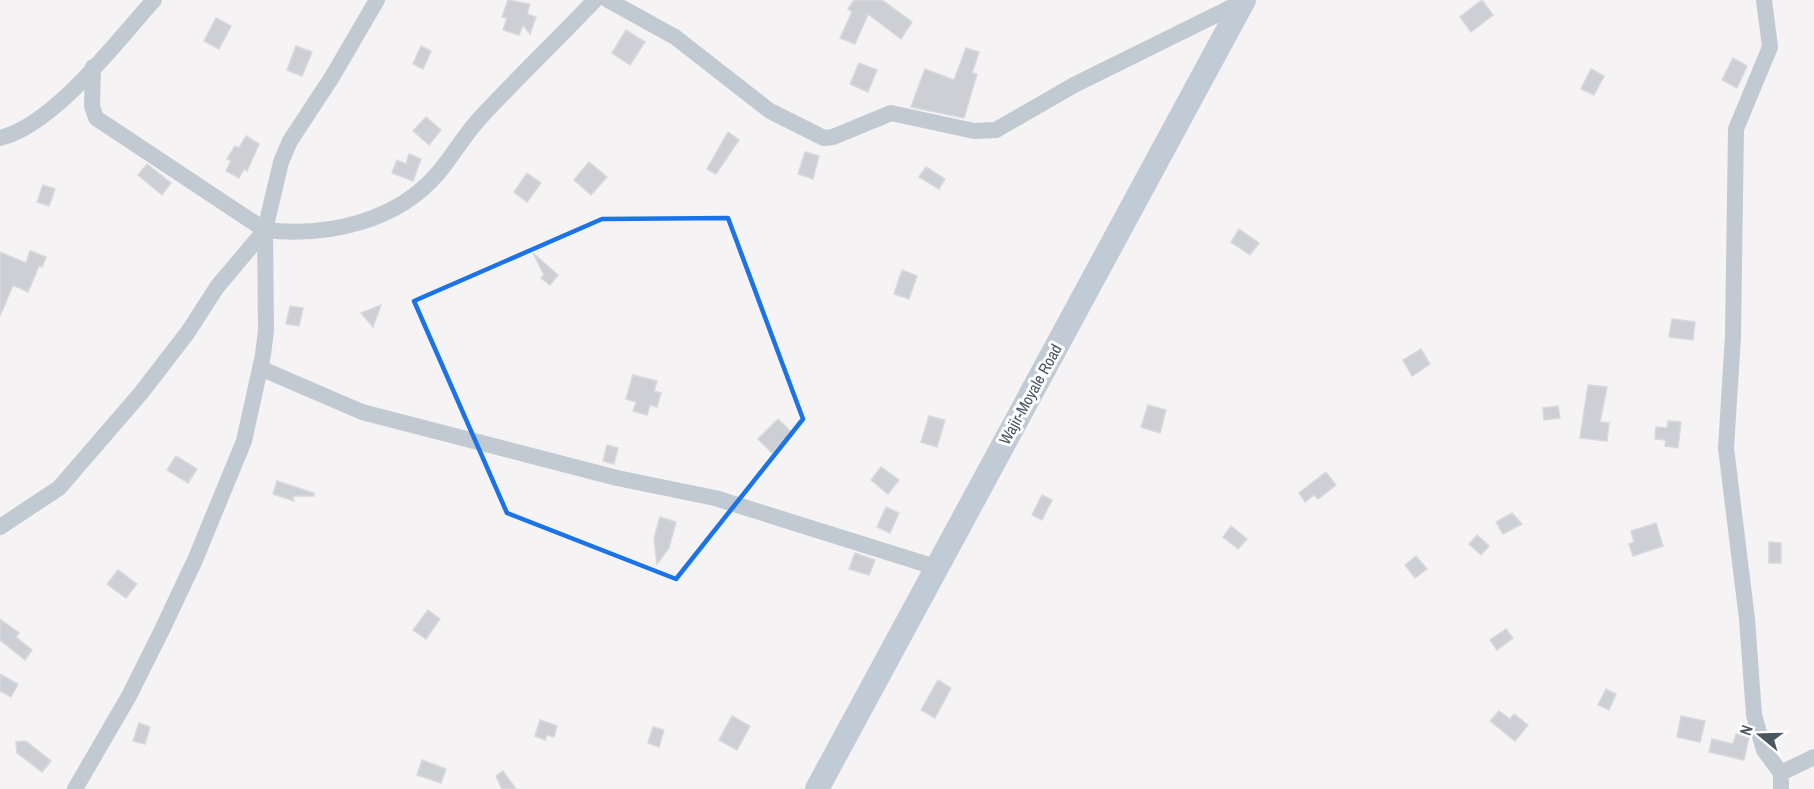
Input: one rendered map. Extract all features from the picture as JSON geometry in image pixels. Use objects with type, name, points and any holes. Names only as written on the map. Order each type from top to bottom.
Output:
[{"type":"main road","name":"Wajir-Moyale Road","points":[[817,789],[935,567],[1244,1]]},
{"type":"street","points":[[3,136],[16,134],[48,112],[93,68],[153,0]]},
{"type":"street","points":[[75,789],[129,696],[195,560],[244,441],[266,330],[265,230],[281,162],[290,141],[332,77],[376,0]]},
{"type":"street","points":[[93,68],[92,106],[96,118],[265,230],[290,233],[337,228],[386,214],[405,202],[438,173],[480,118],[595,0]]},
{"type":"street","points":[[608,0],[675,37],[770,111],[815,136],[824,138],[833,137],[891,113],[974,131],[996,130],[1074,85],[1244,1]]},
{"type":"street","points":[[1764,0],[1770,47],[1736,129],[1733,336],[1725,448],[1748,619],[1754,715],[1764,750],[1781,781],[1814,757]]},
{"type":"street","points":[[0,528],[59,488],[141,393],[188,332],[217,287],[265,230]]},
{"type":"street","points":[[260,368],[362,412],[617,478],[715,498],[935,567]]},
{"type":"highlighted area","points":[[728,218],[803,419],[676,579],[507,513],[414,301],[602,219]]},
{"type":"building","points":[[508,0],[530,4],[527,14],[536,17],[530,34],[523,25],[519,35],[503,30],[507,18],[502,17]]},
{"type":"building","points":[[854,0],[882,0],[912,22],[901,39],[868,14],[855,44],[840,38],[852,12],[848,9]]},
{"type":"building","points":[[1482,0],[1493,15],[1471,32],[1460,17]]},
{"type":"building","points":[[216,18],[231,26],[219,49],[204,41]]},
{"type":"building","points":[[626,30],[645,42],[630,65],[612,53]]},
{"type":"building","points":[[296,46],[312,52],[302,76],[287,70]]},
{"type":"building","points":[[421,46],[431,51],[423,69],[413,64]]},
{"type":"building","points":[[966,48],[979,52],[972,73],[977,74],[964,118],[911,107],[925,69],[954,80]]},
{"type":"building","points":[[1733,58],[1747,66],[1737,88],[1722,80]]},
{"type":"building","points":[[859,63],[877,70],[868,92],[850,84]]},
{"type":"building","points":[[1591,69],[1604,76],[1594,95],[1581,89]]},
{"type":"building","points":[[426,117],[441,130],[429,145],[413,131]]},
{"type":"building","points":[[728,132],[739,140],[716,174],[707,169]]},
{"type":"building","points":[[246,136],[259,144],[247,171],[244,169],[239,178],[226,171],[231,161],[227,159],[235,146],[239,148]]},
{"type":"building","points":[[805,152],[819,156],[813,179],[798,174]]},
{"type":"building","points":[[409,154],[421,159],[413,181],[392,173],[397,160],[406,164]]},
{"type":"building","points":[[589,162],[607,177],[591,195],[574,180]]},
{"type":"building","points":[[147,164],[171,183],[162,195],[138,175]]},
{"type":"building","points":[[926,167],[945,179],[939,189],[919,177]]},
{"type":"building","points":[[527,173],[541,183],[527,202],[514,192]]},
{"type":"building","points":[[43,185],[55,189],[49,206],[37,202]]},
{"type":"building","points":[[1239,229],[1259,243],[1250,255],[1231,242]]},
{"type":"building","points":[[30,251],[46,257],[42,267],[39,266],[28,292],[13,285],[0,316],[0,252],[26,263]]},
{"type":"building","points":[[533,253],[558,275],[550,285],[541,278],[544,275]]},
{"type":"building","points":[[902,270],[917,276],[909,299],[894,294]]},
{"type":"building","points":[[381,305],[373,327],[361,313]]},
{"type":"building","points":[[290,306],[303,308],[299,326],[286,324]]},
{"type":"building","points":[[1672,319],[1695,322],[1693,340],[1669,337]]},
{"type":"building","points":[[1421,349],[1430,364],[1412,376],[1403,360]]},
{"type":"building","points":[[633,375],[657,381],[654,391],[661,393],[657,407],[650,405],[647,415],[633,411],[636,402],[626,399]]},
{"type":"building","points":[[1588,385],[1607,387],[1600,422],[1609,423],[1607,441],[1580,438]]},
{"type":"building","points":[[1148,405],[1166,410],[1160,433],[1141,427]]},
{"type":"building","points":[[1558,406],[1560,418],[1544,420],[1543,408]]},
{"type":"building","points":[[929,416],[945,420],[937,447],[921,442]]},
{"type":"building","points":[[778,419],[792,433],[772,453],[758,439]]},
{"type":"building","points":[[1668,421],[1681,422],[1678,448],[1665,446],[1666,440],[1655,439],[1656,427],[1667,428]]},
{"type":"building","points":[[607,445],[618,448],[614,464],[603,461]]},
{"type":"building","points":[[176,456],[197,469],[188,483],[167,470]]},
{"type":"building","points":[[881,467],[899,480],[888,494],[871,480]]},
{"type":"building","points":[[1326,472],[1336,485],[1318,499],[1314,495],[1305,502],[1299,493]]},
{"type":"building","points":[[277,481],[314,493],[314,496],[293,496],[294,501],[273,494]]},
{"type":"building","points":[[1042,495],[1052,500],[1042,520],[1032,515]]},
{"type":"building","points":[[886,507],[899,513],[890,533],[877,527]]},
{"type":"building","points":[[1512,513],[1522,524],[1503,534],[1496,522]]},
{"type":"building","points":[[660,517],[676,522],[669,548],[657,564],[654,538]]},
{"type":"building","points":[[1656,523],[1663,546],[1633,556],[1629,544],[1634,542],[1631,531]]},
{"type":"building","points":[[1231,526],[1247,539],[1238,549],[1223,537]]},
{"type":"building","points":[[1477,535],[1489,546],[1481,555],[1469,544]]},
{"type":"building","points":[[1769,542],[1781,543],[1781,563],[1769,563]]},
{"type":"building","points":[[855,553],[875,560],[869,575],[849,569]]},
{"type":"building","points":[[1416,556],[1427,569],[1415,578],[1405,565]]},
{"type":"building","points":[[118,570],[137,584],[126,598],[107,584]]},
{"type":"building","points":[[428,610],[440,619],[426,639],[413,630]]},
{"type":"building","points":[[0,619],[19,633],[16,637],[32,650],[25,660],[0,640]]},
{"type":"building","points":[[1506,629],[1513,638],[1497,650],[1490,640]]},
{"type":"building","points":[[0,674],[18,684],[11,697],[0,691]]},
{"type":"building","points":[[938,680],[951,688],[935,718],[921,710]]},
{"type":"building","points":[[1606,689],[1616,694],[1609,710],[1598,705]]},
{"type":"building","points":[[1499,711],[1510,719],[1514,714],[1528,725],[1515,741],[1490,721]]},
{"type":"building","points":[[732,716],[750,726],[737,750],[719,740]]},
{"type":"building","points":[[1681,716],[1705,721],[1700,742],[1677,737]]},
{"type":"building","points":[[540,720],[557,726],[554,737],[547,735],[545,740],[535,736]]},
{"type":"building","points":[[139,723],[150,727],[145,744],[133,741]]},
{"type":"building","points":[[653,727],[664,730],[659,747],[648,743]]},
{"type":"building","points":[[1736,734],[1749,737],[1744,760],[1709,752],[1712,739],[1733,744]]},
{"type":"building","points":[[26,741],[51,761],[42,772],[17,753],[16,742]]},
{"type":"building","points":[[422,760],[446,769],[441,783],[417,775]]},
{"type":"building","points":[[503,771],[516,789],[502,789],[496,776]]}]
